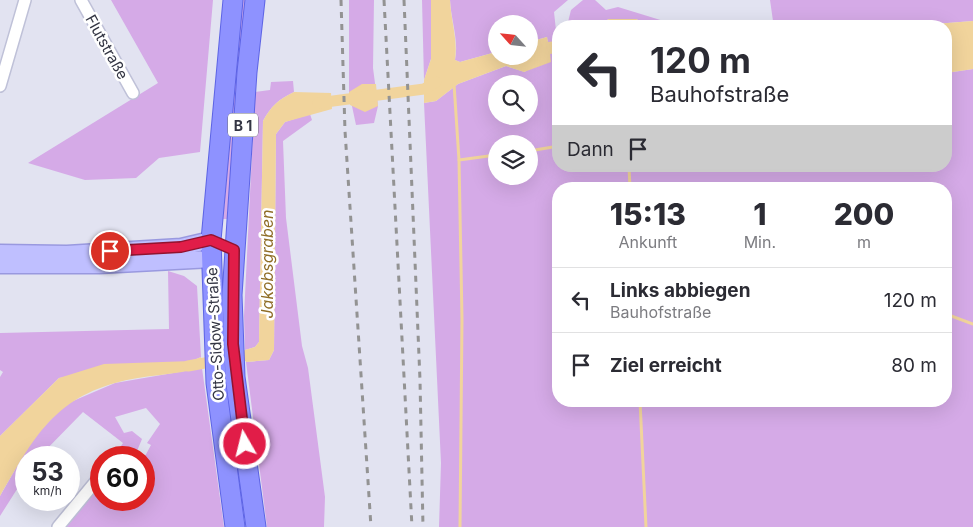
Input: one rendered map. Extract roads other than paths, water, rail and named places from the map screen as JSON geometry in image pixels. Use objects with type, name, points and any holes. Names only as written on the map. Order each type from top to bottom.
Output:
[{"type":"main road","name":"B 1","points":[[212,259],[211,240],[233,0]]},
{"type":"main road","name":"B 1","points":[[234,250],[246,72],[255,0]]},
{"type":"main road","name":"Otto-Sidow-Straße","points":[[211,240],[234,250],[233,344],[235,377],[256,527]]},
{"type":"main road","points":[[212,259],[234,250]]},
{"type":"main road","name":"Otto-Sidow-Straße","points":[[212,259],[216,380],[235,527]]},
{"type":"street","points":[[0,86],[25,0]]},
{"type":"street","name":"Flutstraße","points":[[81,0],[133,93]]},
{"type":"street","points":[[0,253],[68,254],[181,247],[211,240]]},
{"type":"street","points":[[0,265],[99,265],[212,259]]},
{"type":"street","points":[[58,527],[90,488]]},
{"type":"water","points":[[431,0],[450,0],[456,45],[455,60],[460,62],[488,54],[488,65],[538,65],[538,40],[547,37],[548,42],[552,42],[551,62],[524,72],[506,66],[458,84],[436,101],[424,103],[424,80],[431,59]]},
{"type":"water","points":[[636,19],[638,20],[607,20]]},
{"type":"water","points":[[973,21],[973,69],[952,72],[952,23]]},
{"type":"water","points":[[362,84],[376,84],[378,106],[365,112],[350,105],[349,92]]},
{"type":"water","name":"Jakobsgraben","points":[[294,92],[331,93],[332,109],[285,122],[276,134],[274,350],[269,360],[246,362],[245,350],[255,347],[259,342],[263,121],[276,104]]},
{"type":"water","points":[[201,357],[202,368],[115,383],[93,391],[74,401],[45,426],[30,446],[15,446],[15,471],[0,496],[0,436],[59,378],[104,364],[192,361]]},
{"type":"waterway","name":"Jakobsgraben","points":[[318,103],[424,89],[436,82]]},
{"type":"waterway","points":[[454,84],[459,160]]},
{"type":"waterway","points":[[538,150],[552,147]]},
{"type":"waterway","points":[[460,527],[462,319],[459,160],[488,156]]},
{"type":"waterway","points":[[629,172],[630,182]]},
{"type":"waterway","points":[[952,316],[973,324]]},
{"type":"waterway","name":"Jakobsgraben","points":[[188,366],[260,353]]},
{"type":"waterway","points":[[640,407],[646,527]]},
{"type":"railway","points":[[341,0],[345,131],[371,527]]},
{"type":"railway","points":[[384,0],[412,527]]},
{"type":"railway","points":[[404,0],[420,380],[423,527]]}]
